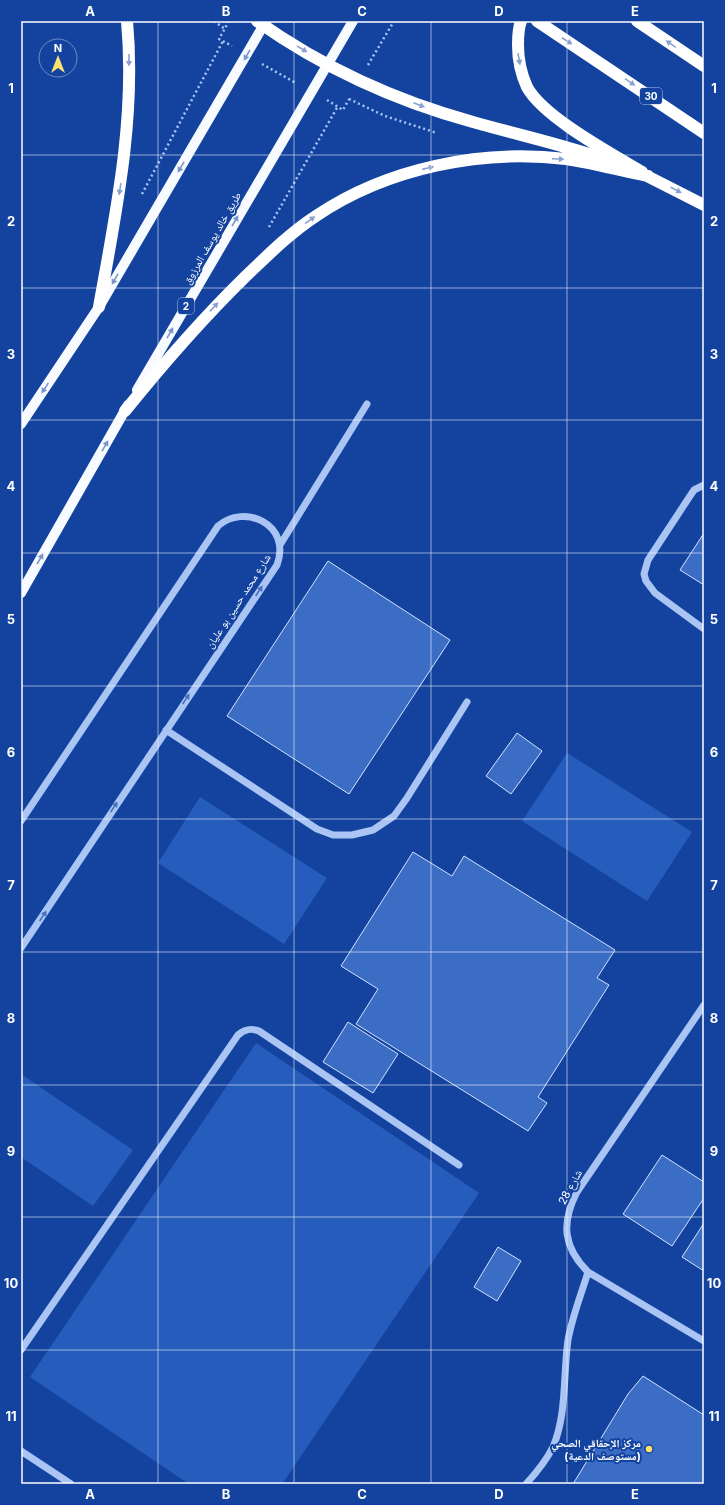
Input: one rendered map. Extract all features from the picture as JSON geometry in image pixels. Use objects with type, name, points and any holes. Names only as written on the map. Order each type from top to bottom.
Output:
[{"type":"highway","points":[[99,307],[122,180],[128,127],[129,48],[127,21]]},
{"type":"highway","points":[[521,21],[518,29],[518,59],[527,87],[542,106],[573,129],[648,176],[704,205]]},
{"type":"highway","name":"30","points":[[537,21],[598,60],[704,133]]},
{"type":"highway","points":[[637,21],[704,66]]},
{"type":"highway","points":[[262,23],[327,64],[383,90],[430,109],[473,122],[549,141],[599,157],[648,176]]},
{"type":"highway","points":[[125,411],[178,346],[267,254],[316,215],[343,199],[372,186],[409,173],[448,164],[509,158],[566,160],[648,176]]},
{"type":"main road","name":"طريق خالد يوسف المرزوق","points":[[21,592],[310,91],[353,21]]},
{"type":"main road","points":[[21,424],[99,307],[247,55],[262,23]]},
{"type":"street","points":[[280,545],[367,404]]},
{"type":"street","points":[[704,485],[694,490],[648,560],[644,574],[646,581],[655,593],[704,629]]},
{"type":"street","name":"شارع محمد حسين بو عليان","points":[[21,821],[218,526],[230,518],[250,518],[259,520],[270,526],[277,533],[280,545],[280,555],[277,565],[21,948]]},
{"type":"street","points":[[166,730],[317,829],[333,835],[352,835],[373,830],[394,816],[407,798],[467,702]]},
{"type":"street","name":"شارع 28","points":[[704,1005],[585,1180],[570,1206],[566,1226],[567,1240],[571,1252],[578,1263],[588,1272],[704,1341]]},
{"type":"street","points":[[21,1350],[233,1041],[242,1031],[254,1029],[259,1032],[459,1165]]},
{"type":"street","points":[[526,1484],[542,1466],[553,1446],[560,1423],[568,1341],[574,1315],[588,1272]]},
{"type":"street","points":[[21,1451],[71,1484]]},
{"type":"path","points":[[214,21],[225,29]]},
{"type":"path","points":[[229,21],[219,39],[343,110]]},
{"type":"path","points":[[140,198],[223,41]]},
{"type":"path","points":[[348,99],[385,116],[441,134]]},
{"type":"path","points":[[271,229],[265,233],[338,106]]},
{"type":"shaded area","points":[[567,753],[692,832],[647,901],[522,821]]},
{"type":"shaded area","points":[[200,797],[327,878],[284,944],[158,863]]},
{"type":"shaded area","points":[[256,1043],[479,1193],[282,1484],[189,1484],[30,1377]]},
{"type":"shaded area","points":[[21,1074],[133,1150],[93,1206],[21,1157]]},
{"type":"building","points":[[704,533],[704,585],[680,570]]},
{"type":"building","points":[[328,561],[450,640],[349,794],[227,716]]},
{"type":"building","points":[[517,733],[542,751],[511,794],[486,776]]},
{"type":"building","points":[[413,852],[452,876],[464,856],[615,950],[597,978],[609,985],[538,1097],[547,1103],[528,1131],[356,1024],[378,989],[341,966]]},
{"type":"building","points":[[348,1022],[398,1054],[373,1093],[323,1062]]},
{"type":"building","points":[[662,1155],[704,1182],[704,1198],[672,1246],[623,1214]]},
{"type":"building","points":[[704,1223],[704,1271],[682,1257]]},
{"type":"building","points":[[498,1247],[521,1261],[497,1301],[474,1287]]},
{"type":"building","name":"مركز الإحقاقي الصحي (مستوصف الدعية)","points":[[643,1376],[704,1415],[704,1484],[573,1484],[628,1394]]},
{"type":"place","name":"مركز الإحقاقي الصحي (مستوصف الدعية)","points":[[649,1449]]}]
